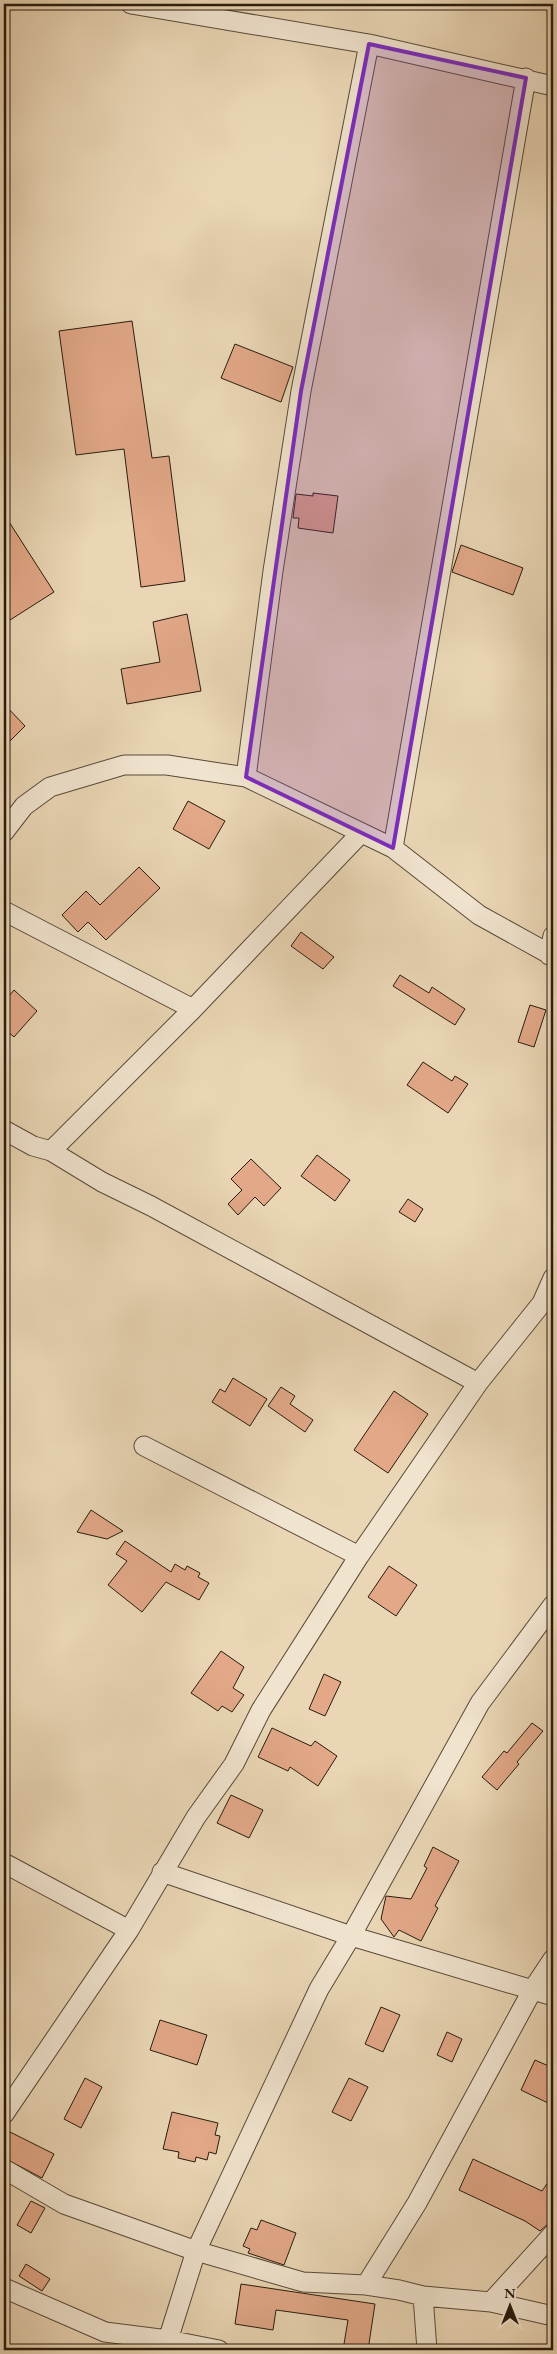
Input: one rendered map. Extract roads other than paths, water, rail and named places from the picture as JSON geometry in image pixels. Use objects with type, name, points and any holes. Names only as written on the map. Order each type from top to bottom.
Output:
[{"type":"street","points":[[131,4],[369,44],[526,78],[553,86]]},
{"type":"street","points":[[246,777],[273,571],[301,391],[369,44]]},
{"type":"street","points":[[393,848],[526,78]]},
{"type":"street","points":[[4,832],[24,806],[50,787],[124,766],[167,766],[246,777],[393,848],[479,915],[551,956],[553,936]]},
{"type":"street","points":[[51,1151],[193,1009],[361,833]]},
{"type":"street","points":[[4,912],[193,1009]]},
{"type":"street","points":[[4,1130],[33,1146],[51,1151],[102,1182],[151,1206],[453,1367],[478,1383]]},
{"type":"street","points":[[4,2114],[129,1930],[196,1817],[234,1764],[261,1710],[359,1556],[478,1383],[548,1306],[553,1278]]},
{"type":"street","points":[[144,1446],[359,1556]]},
{"type":"street","points":[[168,2340],[196,2251],[319,1989],[351,1936],[480,1703],[553,1605]]},
{"type":"street","points":[[4,1863],[129,1930]]},
{"type":"street","points":[[162,1872],[351,1936],[553,1996]]},
{"type":"street","points":[[366,2285],[418,2204],[533,1989],[553,1959]]},
{"type":"street","points":[[4,2169],[64,2204],[196,2251],[303,2282],[366,2285],[423,2296],[491,2302],[553,2316]]},
{"type":"street","points":[[491,2302],[553,2234]]},
{"type":"street","points":[[4,2288],[105,2332],[168,2340],[219,2350]]},
{"type":"street","points":[[423,2296],[427,2350]]}]
